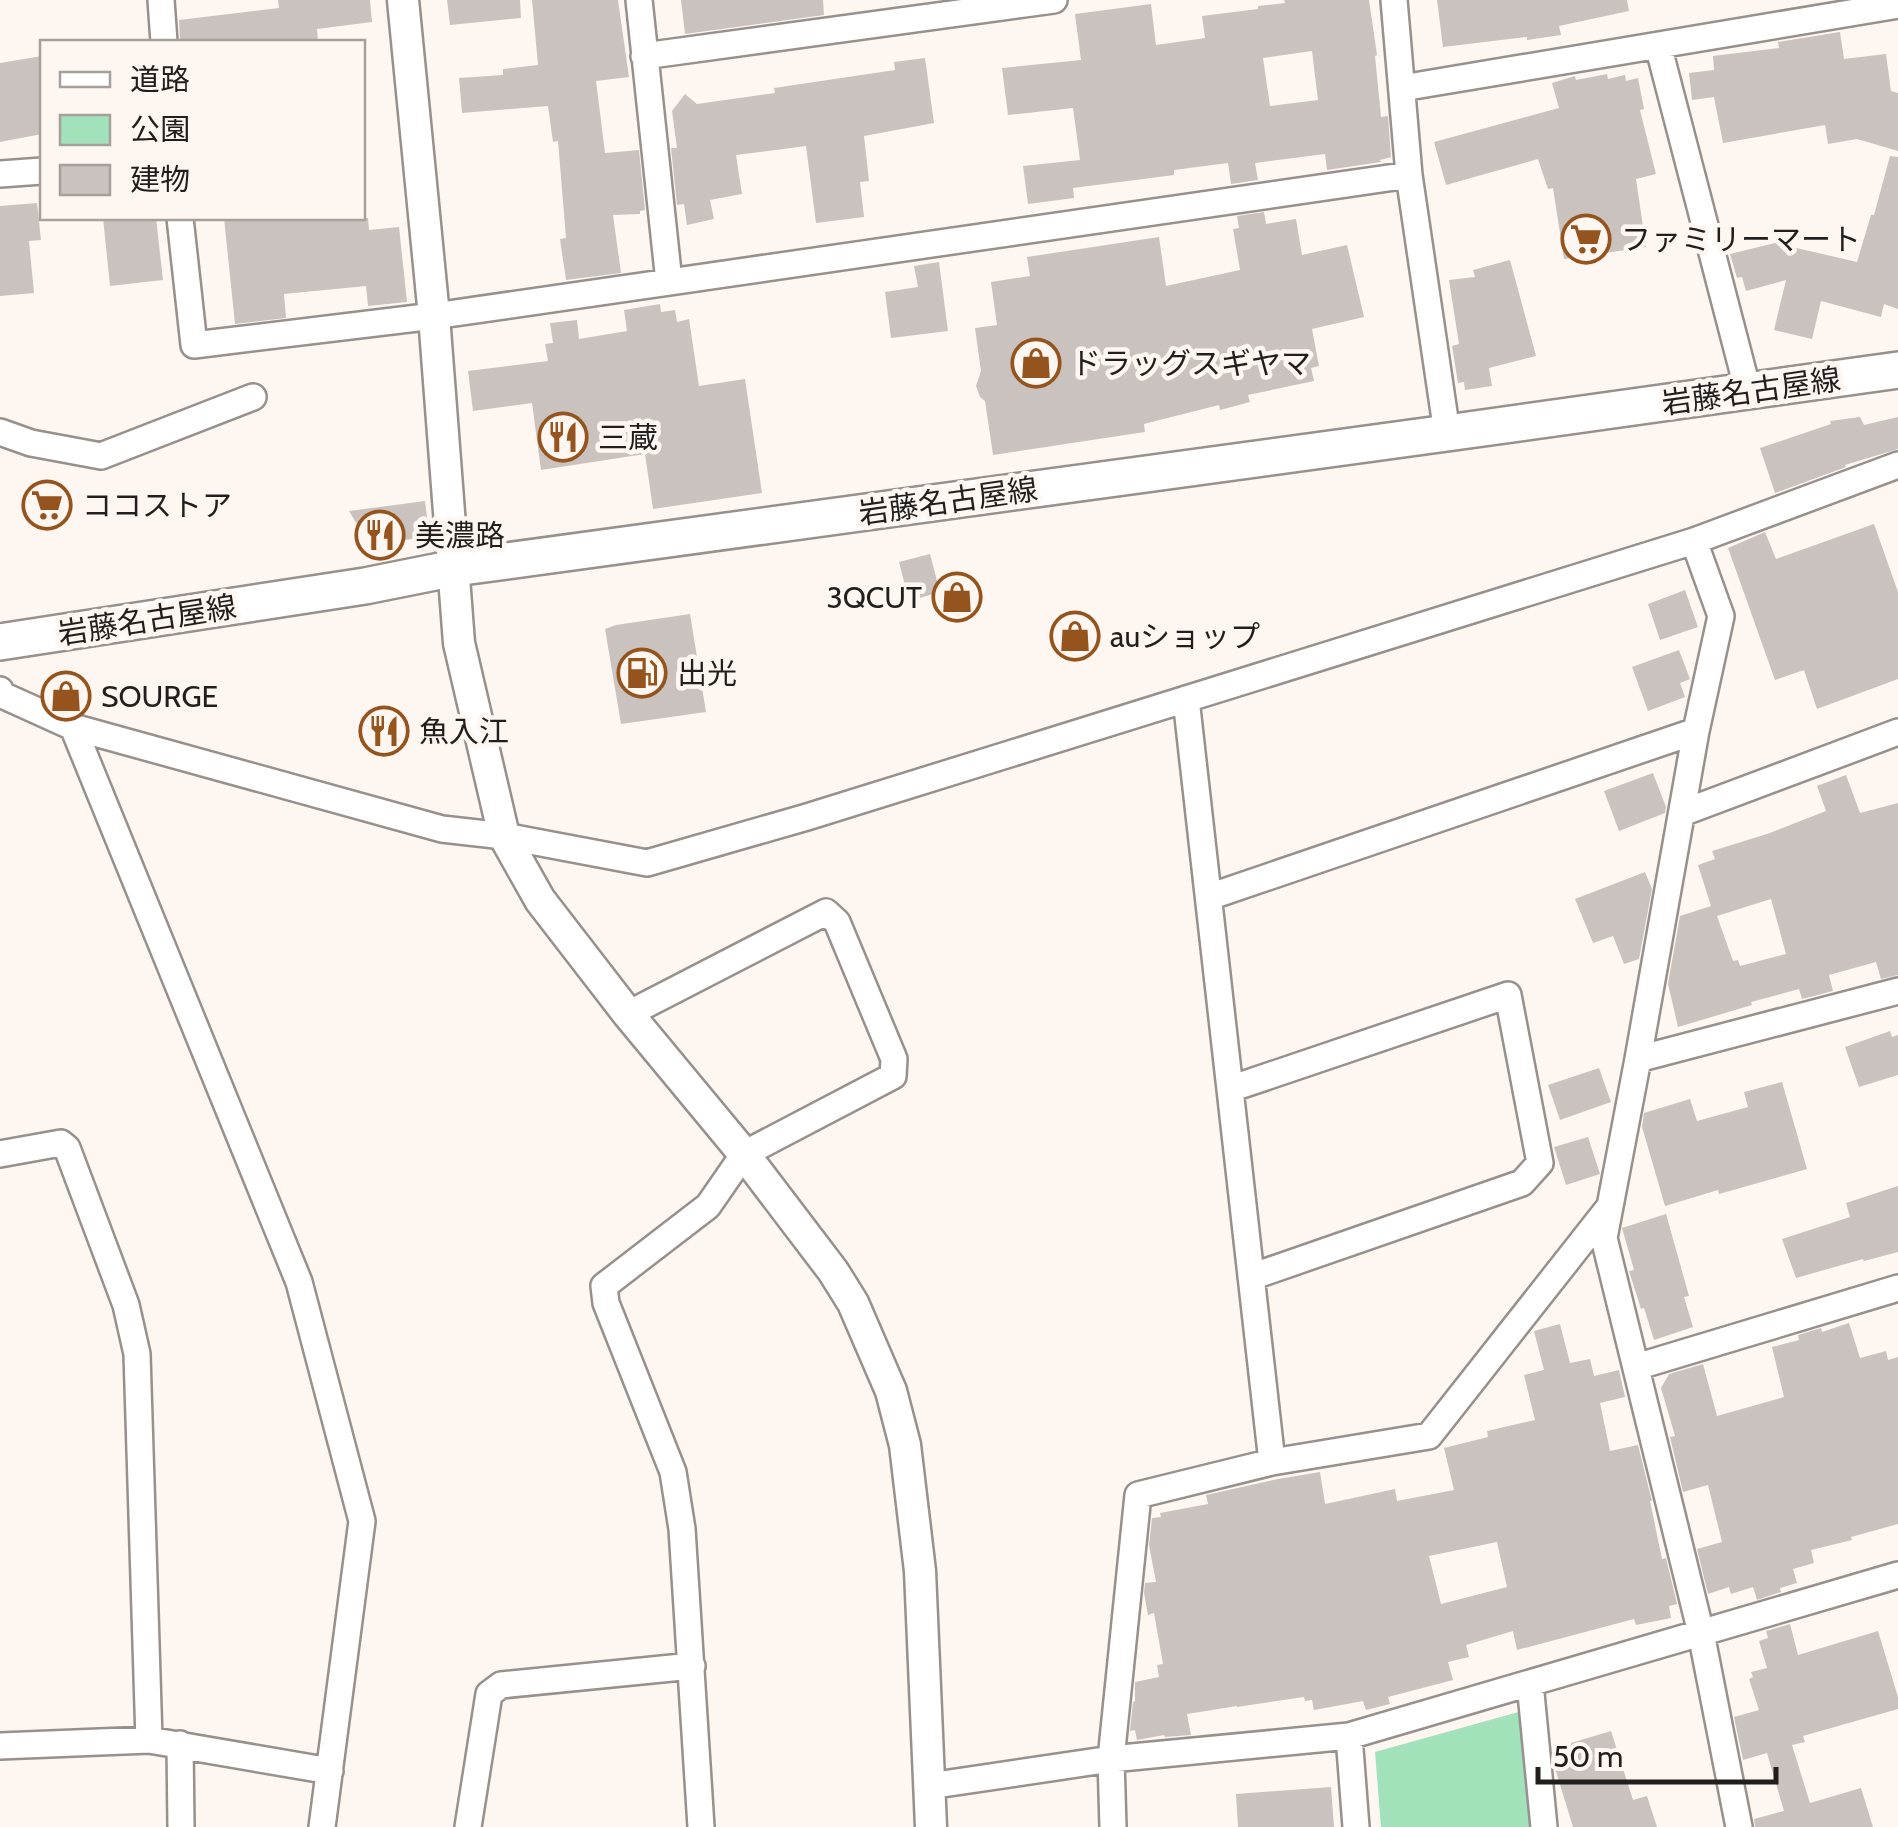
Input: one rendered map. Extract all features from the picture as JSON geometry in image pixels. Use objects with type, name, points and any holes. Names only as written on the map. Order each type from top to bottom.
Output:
[{"type":"main road","name":"岩藤名古屋線","points":[[0,642],[365,586],[455,568],[1898,370]]},
{"type":"street","points":[[161,0],[164,40]]},
{"type":"street","points":[[403,0],[460,643],[504,836],[540,900],[833,1271],[853,1303],[891,1390],[905,1445],[920,1571],[931,1827]]},
{"type":"street","points":[[640,0],[670,282]]},
{"type":"street","points":[[644,56],[1054,0]]},
{"type":"street","points":[[1394,0],[1410,175],[1448,433]]},
{"type":"street","points":[[1402,88],[1898,5]]},
{"type":"street","points":[[1658,45],[1748,391]]},
{"type":"street","points":[[0,174],[40,170]]},
{"type":"street","points":[[180,220],[194,345],[434,316],[1410,175]]},
{"type":"street","points":[[0,432],[101,456],[253,396]]},
{"type":"street","points":[[0,690],[72,727],[442,829],[646,862],[807,817],[1694,541],[1898,465]]},
{"type":"street","points":[[1694,541],[1720,616],[1604,1238],[1701,1632],[1740,1827]]},
{"type":"street","points":[[1186,699],[1272,1462]]},
{"type":"street","points":[[72,727],[299,1282],[362,1521],[322,1827]]},
{"type":"street","points":[[1208,897],[1696,731]]},
{"type":"street","points":[[1682,813],[1898,732]]},
{"type":"street","points":[[628,1014],[826,912],[837,922],[894,1060],[893,1076],[744,1154],[708,1206],[604,1286],[606,1303],[673,1472],[682,1530],[701,1827]]},
{"type":"street","points":[[1638,1060],[1898,992]]},
{"type":"street","points":[[1230,1089],[1508,995],[1540,1163],[1522,1184],[1251,1277]]},
{"type":"street","points":[[0,1154],[61,1143],[67,1148],[126,1306],[137,1354],[149,1740]]},
{"type":"street","points":[[1113,1827],[1111,1759],[1138,1495],[1272,1462],[1429,1436],[1610,1206]]},
{"type":"street","points":[[1636,1367],[1898,1288]]},
{"type":"street","points":[[929,1786],[1111,1759],[1348,1736],[1898,1574]]},
{"type":"street","points":[[468,1827],[489,1694],[501,1685],[692,1666]]},
{"type":"street","points":[[1530,1683],[1544,1827]]},
{"type":"street","points":[[1348,1736],[1356,1827]]},
{"type":"street","points":[[0,1746],[149,1740],[330,1771]]},
{"type":"street","points":[[180,1744],[181,1827]]},
{"type":"green space","points":[[1522,1711],[1535,1827],[1381,1827],[1375,1752]]},
{"type":"building","points":[[278,0],[370,0],[372,22],[317,29],[318,40],[180,40],[179,20],[279,8]]},
{"type":"building","points":[[447,0],[520,0],[521,18],[450,25]]},
{"type":"building","points":[[532,0],[618,0],[629,77],[596,81],[605,153],[639,150],[645,210],[640,214],[613,215],[621,273],[566,280],[560,239],[566,238],[558,141],[553,142],[548,106],[462,113],[459,78],[503,75],[503,69],[538,65]]},
{"type":"building","points":[[681,0],[823,0],[824,15],[685,34]]},
{"type":"building","points":[[1284,0],[1369,0],[1381,117],[1388,116],[1391,157],[1327,170],[1325,154],[1255,163],[1258,180],[1231,184],[1228,163],[1174,170],[1174,175],[1073,188],[1074,198],[1028,204],[1023,166],[1080,160],[1073,108],[1008,115],[1002,68],[1081,60],[1075,14],[1151,4],[1156,45],[1205,38],[1202,16],[1285,3]],"holes":[[[1312,51],[1318,100],[1270,106],[1263,58]]]},
{"type":"building","points":[[1437,0],[1627,0],[1629,11],[1559,26],[1561,35],[1443,47]]},
{"type":"building","points":[[1840,32],[1844,59],[1886,54],[1891,91],[1898,93],[1898,151],[1857,139],[1828,144],[1825,125],[1723,143],[1714,97],[1692,100],[1689,73],[1714,70],[1713,56],[1779,48],[1778,42]]},
{"type":"building","points":[[40,56],[40,134],[0,142],[0,63]]},
{"type":"building","points":[[925,58],[934,123],[864,136],[869,181],[860,182],[864,217],[816,223],[806,146],[736,155],[742,194],[710,200],[714,219],[687,225],[684,204],[677,205],[671,148],[677,148],[672,111],[685,94],[697,104],[775,93],[774,88],[895,70],[894,62]]},
{"type":"building","points":[[1607,74],[1608,79],[1625,75],[1626,81],[1638,78],[1644,109],[1640,110],[1656,174],[1636,179],[1646,247],[1564,259],[1553,188],[1548,189],[1538,159],[1446,185],[1434,142],[1559,108],[1552,83],[1575,76],[1576,80]]},
{"type":"building","points":[[1890,156],[1898,157],[1898,309],[1884,304],[1881,317],[1821,301],[1812,339],[1774,330],[1786,280],[1746,291],[1742,277],[1737,278],[1730,254],[1775,243],[1857,262]]},
{"type":"building","points":[[37,203],[41,240],[29,241],[34,293],[0,296],[0,206]]},
{"type":"building","points":[[1264,212],[1266,224],[1296,219],[1302,255],[1347,245],[1364,317],[1312,329],[1319,366],[1311,368],[1314,381],[1248,395],[1250,402],[1220,410],[1219,405],[1144,424],[1145,432],[993,455],[985,401],[976,386],[981,371],[975,328],[997,325],[991,282],[1030,276],[1027,257],[1159,237],[1166,286],[1240,270],[1233,229],[1239,228],[1237,216]]},
{"type":"building","points":[[368,218],[369,230],[399,227],[407,302],[368,306],[366,286],[284,294],[286,318],[235,324],[224,220]]},
{"type":"building","points":[[103,220],[156,220],[163,280],[110,286]]},
{"type":"building","points":[[1510,260],[1536,356],[1489,368],[1492,386],[1465,390],[1464,382],[1458,383],[1452,346],[1459,344],[1449,280],[1475,277],[1473,270]]},
{"type":"building","points":[[939,262],[948,331],[891,338],[885,292],[918,287],[914,266]]},
{"type":"building","points":[[660,304],[661,312],[675,310],[677,322],[689,319],[699,386],[745,379],[762,493],[653,509],[645,454],[541,470],[532,403],[473,411],[468,371],[548,361],[545,344],[553,343],[550,323],[577,320],[579,339],[627,331],[624,310]]},
{"type":"building","points":[[1860,417],[1864,425],[1898,417],[1898,449],[1775,493],[1760,448],[1831,424],[1830,421]]},
{"type":"building","points":[[425,501],[428,525],[423,537],[370,546],[349,511]]},
{"type":"building","points":[[1874,524],[1898,592],[1898,679],[1817,709],[1804,670],[1775,680],[1728,548],[1765,532],[1776,559]]},
{"type":"building","points":[[930,554],[940,592],[909,601],[899,562]]},
{"type":"building","points":[[1685,590],[1698,627],[1660,640],[1648,604]]},
{"type":"building","points":[[690,614],[706,712],[621,724],[605,629]]},
{"type":"building","points":[[1679,650],[1690,679],[1680,683],[1685,697],[1648,711],[1632,667]]},
{"type":"building","points":[[1653,773],[1665,813],[1619,831],[1604,791]]},
{"type":"building","points":[[1846,775],[1860,813],[1898,803],[1898,975],[1881,979],[1876,962],[1829,975],[1833,991],[1802,999],[1799,989],[1678,1027],[1668,984],[1680,916],[1711,906],[1698,865],[1715,859],[1712,851],[1826,811],[1817,786]],"holes":[[[1771,899],[1786,954],[1740,966],[1738,960],[1733,961],[1717,916]]]},
{"type":"building","points":[[1645,872],[1652,889],[1639,959],[1624,964],[1613,936],[1593,943],[1575,899]]},
{"type":"building","points":[[1890,1031],[1892,1037],[1898,1035],[1898,1075],[1859,1087],[1845,1047]]},
{"type":"building","points":[[1599,1068],[1611,1102],[1560,1120],[1548,1085]]},
{"type":"building","points":[[1782,1082],[1807,1169],[1665,1206],[1642,1127],[1644,1113],[1690,1099],[1697,1121],[1748,1107],[1744,1092]]},
{"type":"building","points":[[1588,1137],[1600,1174],[1566,1185],[1554,1147]]},
{"type":"building","points":[[1898,1186],[1898,1252],[1796,1278],[1782,1239],[1850,1217],[1846,1203]]},
{"type":"building","points":[[1666,1214],[1689,1296],[1684,1297],[1693,1327],[1654,1340],[1629,1271],[1634,1270],[1622,1228]]},
{"type":"building","points":[[1849,1323],[1860,1358],[1886,1351],[1888,1360],[1898,1357],[1898,1524],[1811,1550],[1814,1563],[1793,1569],[1797,1583],[1780,1588],[1781,1592],[1757,1600],[1753,1587],[1731,1594],[1729,1587],[1708,1594],[1697,1549],[1722,1542],[1708,1485],[1683,1492],[1670,1437],[1675,1436],[1661,1388],[1669,1374],[1703,1364],[1717,1416],[1784,1397],[1772,1347],[1799,1340],[1798,1335]]},
{"type":"building","points":[[1560,1324],[1570,1363],[1590,1359],[1594,1376],[1619,1370],[1625,1397],[1600,1403],[1610,1451],[1638,1445],[1662,1559],[1666,1558],[1677,1604],[1669,1606],[1671,1618],[1636,1625],[1634,1619],[1517,1650],[1513,1631],[1466,1645],[1469,1657],[1448,1662],[1453,1680],[1388,1697],[1390,1704],[1366,1710],[1363,1701],[1314,1710],[1312,1700],[1305,1701],[1304,1697],[1237,1706],[1187,1714],[1191,1735],[1137,1740],[1135,1730],[1130,1731],[1135,1682],[1159,1677],[1157,1665],[1163,1664],[1154,1613],[1148,1615],[1144,1593],[1145,1583],[1156,1582],[1149,1545],[1152,1518],[1208,1504],[1206,1495],[1320,1472],[1325,1504],[1395,1489],[1397,1501],[1454,1490],[1444,1448],[1488,1437],[1487,1431],[1535,1420],[1524,1375],[1544,1370],[1534,1331]],"holes":[[[1497,1542],[1507,1587],[1441,1604],[1429,1556]]]},
{"type":"building","points":[[1790,1624],[1798,1655],[1878,1631],[1898,1709],[1803,1736],[1805,1742],[1792,1745],[1810,1803],[1861,1788],[1873,1827],[1755,1827],[1754,1819],[1784,1811],[1767,1753],[1743,1760],[1734,1717],[1759,1710],[1749,1679],[1753,1677],[1751,1672],[1767,1668],[1759,1641],[1768,1638],[1766,1631]]},
{"type":"building","points":[[1611,1731],[1633,1800],[1647,1796],[1657,1827],[1573,1827],[1554,1765],[1559,1763],[1554,1748]]},
{"type":"building","points":[[1331,1787],[1334,1827],[1238,1827],[1236,1794]]},
{"type":"place","name":"ファミリーマート","points":[[1586,239]]},
{"type":"place","name":"ドラッグスギヤマ","points":[[1036,363]]},
{"type":"place","name":"三蔵","points":[[563,437]]},
{"type":"place","name":"ココストア","points":[[47,505]]},
{"type":"place","name":"美濃路","points":[[380,535]]},
{"type":"place","name":"3QCUT","points":[[957,597]]},
{"type":"place","name":"auショップ","points":[[1075,636]]},
{"type":"place","name":"出光","points":[[642,673]]},
{"type":"place","name":"SOURGE","points":[[66,696]]},
{"type":"place","name":"魚入江","points":[[384,731]]}]
